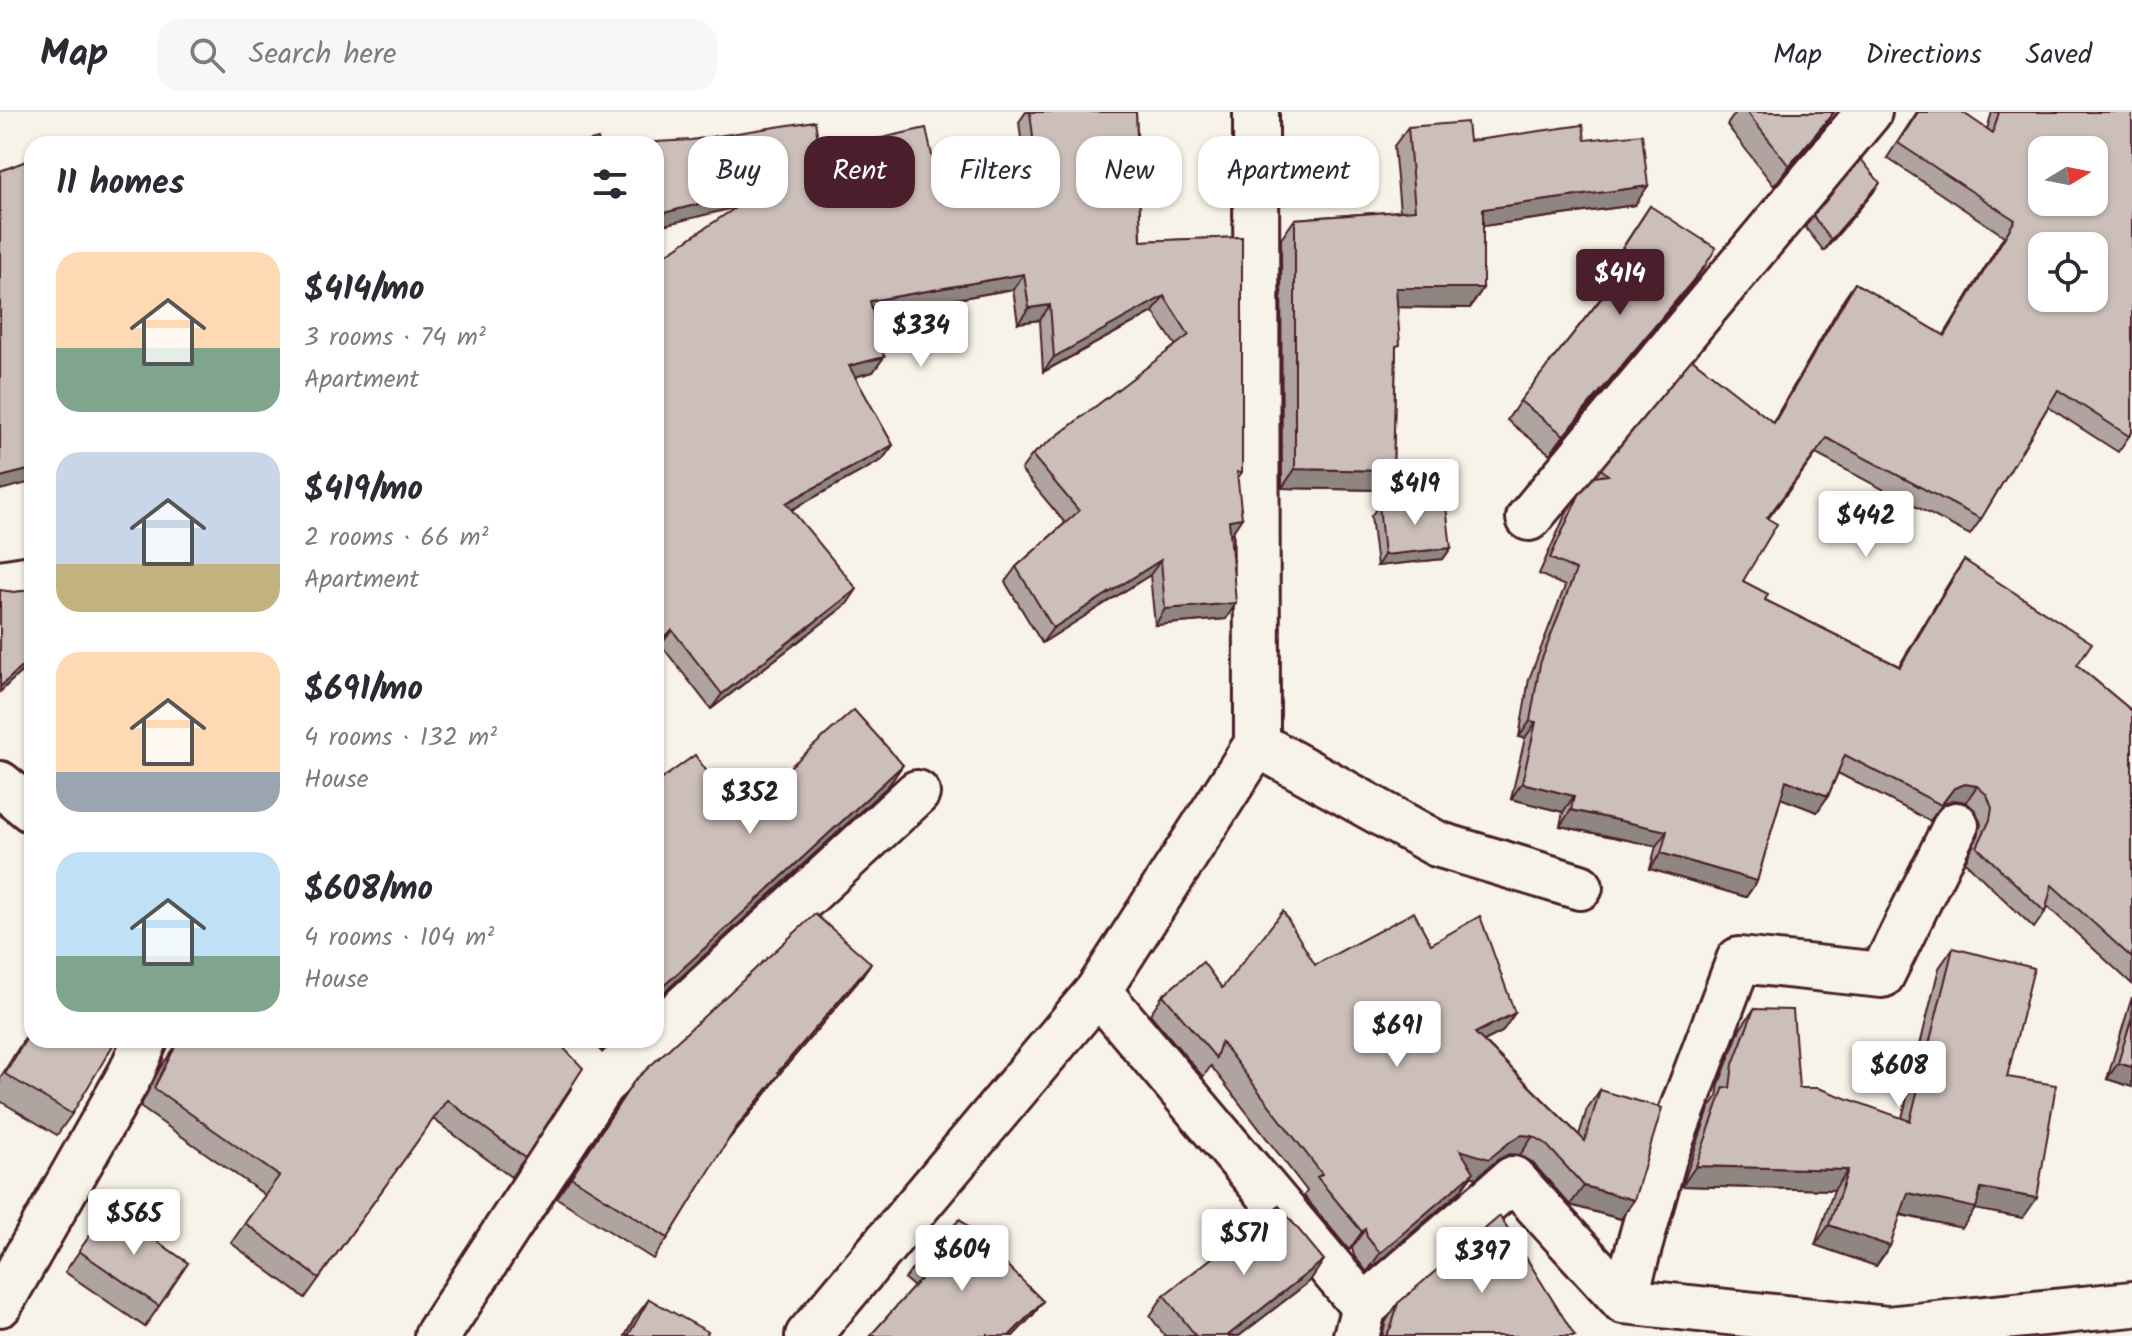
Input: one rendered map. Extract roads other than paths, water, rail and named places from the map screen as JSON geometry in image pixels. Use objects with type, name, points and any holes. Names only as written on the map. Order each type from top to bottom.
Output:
[{"type":"street","points":[[808,1336],[1098,991],[1257,744],[1256,112]]},
{"type":"street","points":[[1529,518],[1869,112]]},
{"type":"street","points":[[0,583],[24,579]]},
{"type":"street","points":[[1257,744],[1437,844],[1580,887]]},
{"type":"street","points":[[0,784],[24,804]]},
{"type":"street","points":[[664,1027],[917,793]]},
{"type":"street","points":[[1624,1301],[1664,1158],[1739,960],[1882,975],[1956,825]]},
{"type":"street","points":[[1098,991],[1360,1321],[1513,1179],[1624,1301],[1887,1329],[2132,1304]]},
{"type":"street","points":[[0,1304],[132,1071],[142,1048]]},
{"type":"street","points":[[566,1048],[601,1085]]},
{"type":"street","points":[[437,1336],[601,1085],[640,1048]]}]
